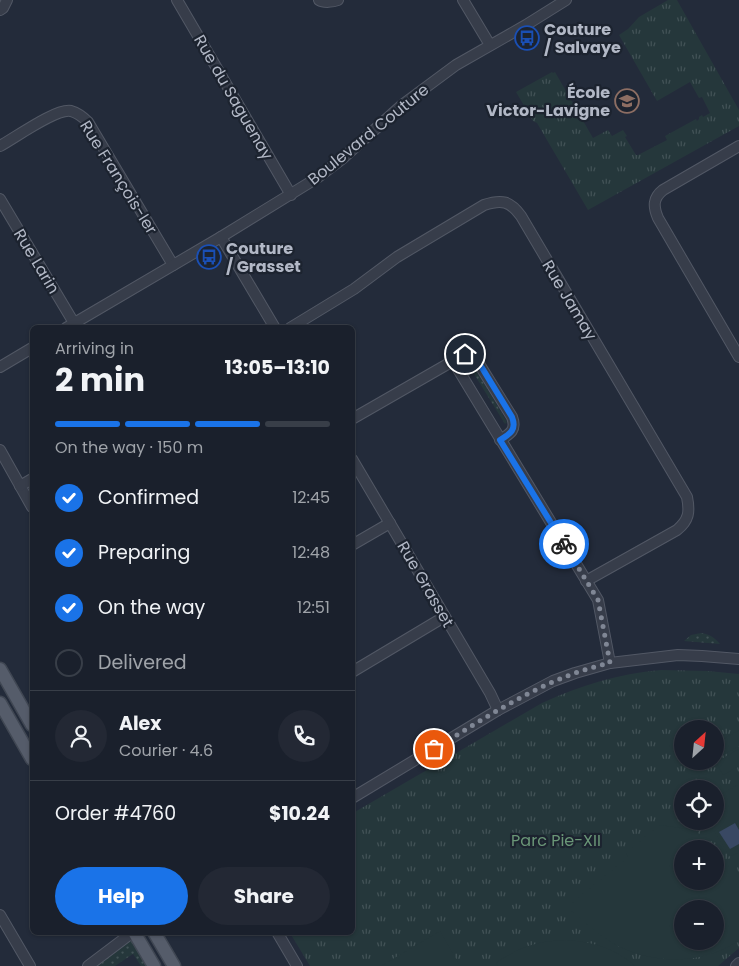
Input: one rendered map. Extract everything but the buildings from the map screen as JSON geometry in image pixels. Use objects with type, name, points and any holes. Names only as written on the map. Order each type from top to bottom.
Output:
[{"type":"main road","points":[[0,669],[30,722]]},
{"type":"main road","points":[[0,703],[30,756]]},
{"type":"main road","points":[[135,935],[154,966]]},
{"type":"main road","points":[[156,935],[174,966]]},
{"type":"street","points":[[0,10],[7,0]]},
{"type":"street","name":"Rue du Saguenay","points":[[177,0],[292,194]]},
{"type":"street","points":[[319,0],[322,2],[338,0]]},
{"type":"street","points":[[463,0],[490,45]]},
{"type":"street","name":"Boulevard Couture","points":[[70,325],[222,238],[317,178],[342,159],[422,89],[456,65],[566,0]]},
{"type":"street","name":"Rue François-Ier","points":[[0,146],[60,112],[70,111],[80,115],[88,122],[173,265]]},
{"type":"street","points":[[739,146],[663,190],[654,202],[658,218],[739,357]]},
{"type":"street","name":"Rue Larin","points":[[0,199],[70,325]]},
{"type":"street","name":"Rue Jamay","points":[[295,325],[354,289],[397,257],[484,205],[494,202],[506,202],[514,208],[521,216],[687,497],[689,507],[688,516],[677,530],[586,582]]},
{"type":"street","points":[[222,238],[273,325]]},
{"type":"street","points":[[0,367],[30,349]]},
{"type":"street","points":[[355,417],[465,354],[469,354],[476,358],[514,421],[511,434],[500,440]]},
{"type":"street","points":[[453,361],[598,600],[610,663]]},
{"type":"street","points":[[0,450],[30,504]]},
{"type":"street","name":"Rue Grasset","points":[[355,464],[490,693],[498,710]]},
{"type":"street","points":[[20,486],[30,480]]},
{"type":"street","points":[[355,543],[390,523]]},
{"type":"street","points":[[355,670],[444,617]]},
{"type":"street","points":[[355,796],[498,710],[553,681],[575,673],[610,663],[678,655],[739,659]]},
{"type":"street","points":[[0,915],[30,966]]},
{"type":"street","points":[[88,966],[129,935]]},
{"type":"street","points":[[279,935],[297,966]]},
{"type":"green space","points":[[668,0],[677,0],[739,110],[739,126],[588,210],[537,123],[533,121],[516,92],[555,72],[593,138],[608,130],[612,136],[623,130],[636,155],[667,140],[665,136],[696,119],[697,121],[702,115],[703,117],[710,113],[702,97],[699,98],[690,82],[657,101],[619,35],[628,29],[639,17]]},
{"type":"green space","points":[[469,359],[507,422],[505,424],[466,361]]},
{"type":"green space","points":[[701,633],[711,636],[720,644],[684,641],[691,635]]},
{"type":"green space","name":"Parc Pie-XII","points":[[661,670],[739,674],[739,948],[718,966],[310,966],[291,935],[355,935],[355,812],[542,703],[600,681],[629,674]]},
{"type":"green space","points":[[739,730],[739,746],[724,755],[724,739]]},
{"type":"green space","points":[[739,749],[739,766],[723,775],[720,770],[724,770],[724,757]]},
{"type":"green space","points":[[739,784],[739,852],[730,857],[724,847],[724,840],[720,840],[714,830],[724,830],[724,793]]},
{"type":"green space","points":[[659,825],[674,827],[674,830],[696,830],[703,840],[674,840],[674,890],[724,890],[724,867],[739,888],[739,940],[724,949],[724,900],[674,900],[674,950],[721,950],[712,954],[697,958],[681,959],[650,957],[620,947],[599,934],[567,907],[628,857],[626,853]]},
{"type":"green space","points":[[440,931],[460,966],[381,966]]},
{"type":"green space","points":[[129,935],[135,935],[154,966],[141,966],[133,954],[115,966],[88,966]]},
{"type":"green space","points":[[567,940],[585,942],[611,950],[635,966],[498,966],[496,963],[513,952],[530,945]]},
{"type":"water","points":[[735,823],[739,830],[739,844],[730,849],[719,832]]},
{"type":"way so far","points":[[434,749],[498,710],[553,681],[595,666],[610,663],[598,600],[564,544]]},
{"type":"place","name":"Couture / Salvaye","points":[[527,38]]},
{"type":"place","name":"École Victor-Lavigne","points":[[627,101]]},
{"type":"place","name":"Couture / Grasset","points":[[209,257]]},
{"type":"route","points":[[465,354],[476,358],[512,417],[514,425],[511,434],[500,440],[564,544]]}]
